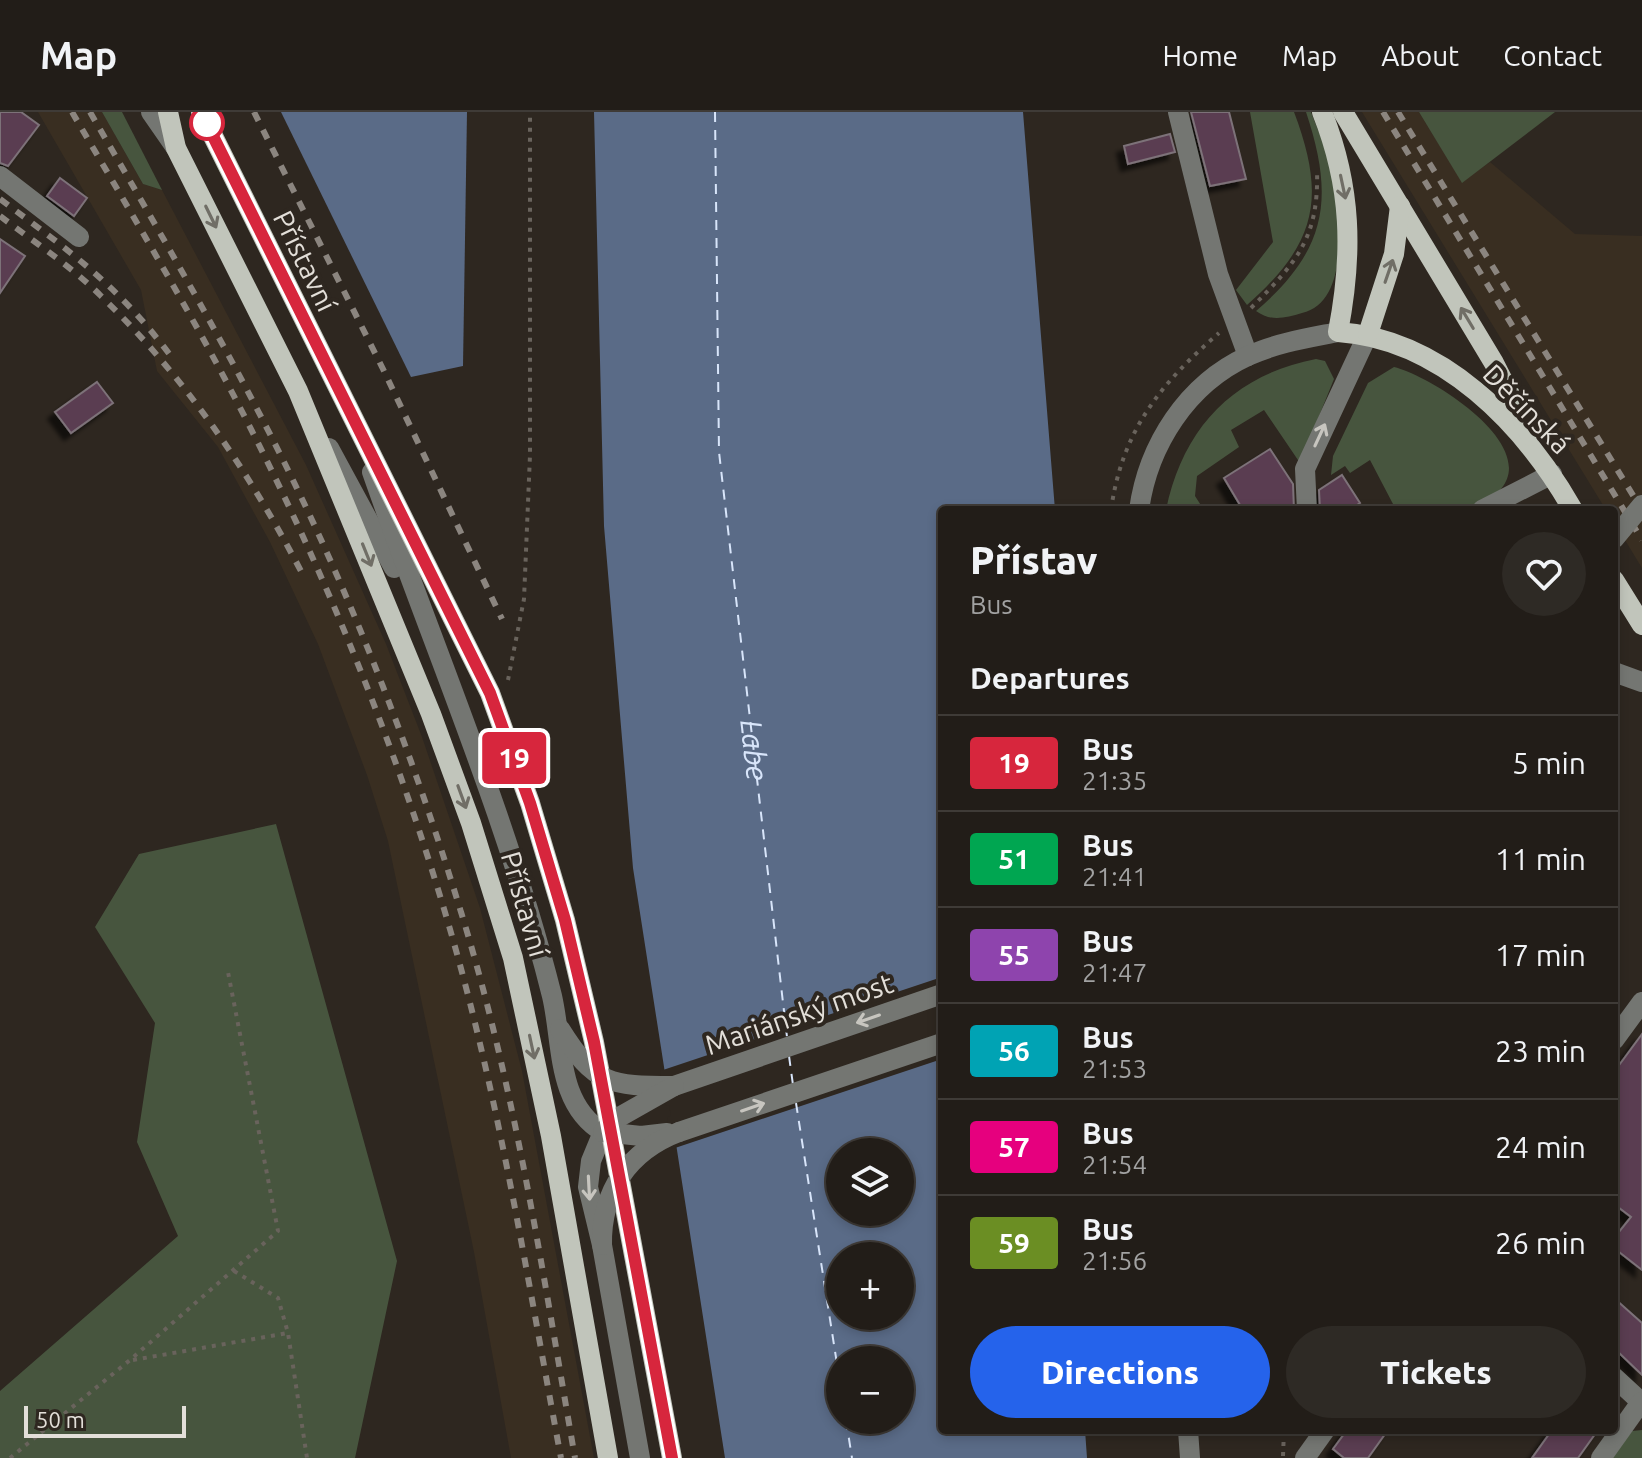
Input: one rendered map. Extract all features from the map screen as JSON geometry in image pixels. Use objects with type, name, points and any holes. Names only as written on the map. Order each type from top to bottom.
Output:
[{"type":"main road","name":"Přístavní","points":[[168,112],[176,148],[298,391],[431,714],[471,823],[513,958],[551,1136],[608,1458]]},
{"type":"main road","name":"Přístavní","points":[[201,112],[490,693],[557,891],[600,1072],[672,1458]]},
{"type":"main road","points":[[1322,112],[1346,200],[1349,275],[1338,332]]},
{"type":"main road","points":[[1343,112],[1494,363],[1548,468]]},
{"type":"main road","points":[[1368,334],[1394,254],[1400,206]]},
{"type":"main road","name":"Děčínská","points":[[1338,332],[1368,334],[1444,367],[1478,392],[1548,468],[1571,506]]},
{"type":"main road","points":[[1618,593],[1642,625]]},
{"type":"street","points":[[151,112],[176,148]]},
{"type":"street","points":[[1178,112],[1218,274],[1238,318],[1248,356]]},
{"type":"street","points":[[0,176],[79,237]]},
{"type":"street","name":"Děčínská","points":[[1140,506],[1150,458],[1197,390],[1248,356],[1338,332]]},
{"type":"street","points":[[1307,506],[1305,469],[1368,334]]},
{"type":"street","name":"Přístavní","points":[[298,391],[383,545],[458,702]]},
{"type":"street","name":"Přístavní","points":[[359,434],[458,702],[533,922],[560,1029]]},
{"type":"street","points":[[1488,506],[1548,468]]},
{"type":"street","points":[[1618,534],[1642,505]]},
{"type":"street","points":[[1618,673],[1642,682]]},
{"type":"street","name":"Mariánský most","points":[[603,1132],[614,1120],[674,1086],[938,995]]},
{"type":"street","points":[[1618,1035],[1642,1002]]},
{"type":"street","points":[[560,1029],[564,1069],[574,1104],[582,1116],[603,1132],[641,1136],[679,1132]]},
{"type":"street","name":"Mariánský most","points":[[560,1029],[579,1058],[599,1077],[641,1086],[674,1086]]},
{"type":"street","points":[[602,1245],[604,1214],[623,1172],[648,1147],[679,1132],[938,1044]]},
{"type":"street","points":[[603,1132],[591,1161],[588,1187],[602,1245],[640,1458]]},
{"type":"street","points":[[1601,1458],[1641,1403],[1618,1381]]},
{"type":"street","points":[[1188,1434],[1190,1458]]},
{"type":"street","points":[[1305,1458],[1322,1434]]},
{"type":"path","points":[[508,680],[524,599],[530,455],[530,112]]},
{"type":"path","points":[[1251,307],[1294,265],[1306,245],[1314,217],[1317,157]]},
{"type":"path","points":[[10,1458],[130,1360],[278,1231],[228,972]]},
{"type":"path","points":[[234,1271],[278,1298],[288,1333],[307,1458]]},
{"type":"path","points":[[130,1360],[288,1333]]},
{"type":"path","points":[[1283,1458],[1284,1434]]},
{"type":"shaded area","points":[[38,112],[102,112],[143,184],[162,190],[306,465],[386,644],[422,737],[480,908],[522,1071],[594,1458],[511,1458],[474,1252],[388,841],[367,775],[318,644],[270,542],[218,447],[157,371],[141,290]]},
{"type":"shaded area","points":[[1362,112],[1419,112],[1462,182],[1490,162],[1575,234],[1642,236],[1642,568],[1618,529],[1618,506],[1604,506]]},
{"type":"green space","points":[[102,112],[122,112],[162,190],[143,184]]},
{"type":"green space","points":[[1250,112],[1294,112],[1310,170],[1312,195],[1309,218],[1301,240],[1270,283],[1247,305],[1236,290],[1273,242]]},
{"type":"green space","points":[[1306,112],[1311,112],[1323,141],[1335,187],[1339,229],[1336,273],[1329,291],[1318,305],[1296,315],[1273,318],[1256,311],[1280,289],[1311,244],[1322,197],[1315,143]]},
{"type":"green space","points":[[1419,112],[1555,112],[1462,183]]},
{"type":"green space","points":[[1316,359],[1325,361],[1334,379],[1300,463],[1264,410],[1231,430],[1239,447],[1197,476],[1195,496],[1201,506],[1167,506],[1185,454],[1216,410],[1237,392],[1286,367]]},
{"type":"green space","points":[[1394,367],[1432,384],[1476,414],[1506,452],[1509,471],[1501,489],[1479,506],[1390,506],[1393,504],[1370,460],[1350,473],[1345,466],[1331,475],[1333,456],[1368,383]]},
{"type":"green space","points":[[276,824],[397,1261],[355,1458],[0,1458],[0,1391],[178,1236],[137,1142],[155,1023],[95,927],[139,854]]},
{"type":"green space","points":[[1642,1430],[1642,1458],[1611,1458],[1632,1431]]},
{"type":"water","points":[[281,112],[467,112],[463,366],[411,377]]},
{"type":"water","name":"Labe","points":[[594,112],[1023,112],[1055,506],[938,506],[938,1434],[1085,1434],[1087,1458],[725,1458],[633,868],[604,526]]},
{"type":"pier","points":[[938,978],[938,1060],[672,1149],[667,1117],[671,1116],[669,1105],[666,1106],[660,1071]]},
{"type":"building","points":[[0,112],[21,112],[39,125],[8,166],[0,163]]},
{"type":"building","points":[[1191,112],[1229,112],[1246,179],[1210,186]]},
{"type":"building","points":[[1170,134],[1175,152],[1128,164],[1124,146]]},
{"type":"building","points":[[60,178],[87,198],[74,216],[47,196]]},
{"type":"building","points":[[0,239],[25,256],[0,293]]},
{"type":"building","points":[[97,382],[113,403],[71,433],[55,412]]},
{"type":"building","points":[[1270,449],[1293,484],[1294,506],[1241,506],[1224,478]]},
{"type":"building","points":[[1342,475],[1360,503],[1355,506],[1320,506],[1319,490]]},
{"type":"building","points":[[1642,1034],[1642,1270],[1618,1251],[1618,1233],[1631,1217],[1618,1207],[1618,1067]]},
{"type":"building","points":[[1618,1302],[1642,1323],[1642,1375],[1618,1352]]},
{"type":"building","points":[[1344,1434],[1385,1434],[1368,1458],[1344,1458],[1333,1449]]},
{"type":"building","points":[[1549,1434],[1595,1434],[1578,1458],[1532,1458]]},
{"type":"ferry route","points":[[715,112],[719,452],[787,1037]]},
{"type":"ferry route","points":[[789,1056],[793,1085]]},
{"type":"ferry route","points":[[796,1103],[834,1346]]},
{"type":"ferry route","points":[[848,1434],[852,1458]]},
{"type":"railway","points":[[72,112],[206,344],[278,483],[342,625],[399,771],[447,919],[482,1052],[511,1187],[561,1458]]},
{"type":"railway","points":[[90,112],[218,336],[290,474],[362,635],[425,800],[461,912],[498,1047],[527,1183],[575,1458]]},
{"type":"railway","points":[[254,112],[383,369],[502,619]]},
{"type":"railway","points":[[1383,112],[1642,540]]},
{"type":"railway","points":[[1398,112],[1642,510]]},
{"type":"railway","points":[[0,199],[72,254],[114,291],[173,359]]},
{"type":"railway","points":[[0,216],[89,285],[160,359],[237,461],[302,573]]},
{"type":"bus line","name":"19","points":[[201,112],[490,693],[530,803],[565,920],[594,1042],[633,1236],[672,1458]]}]
